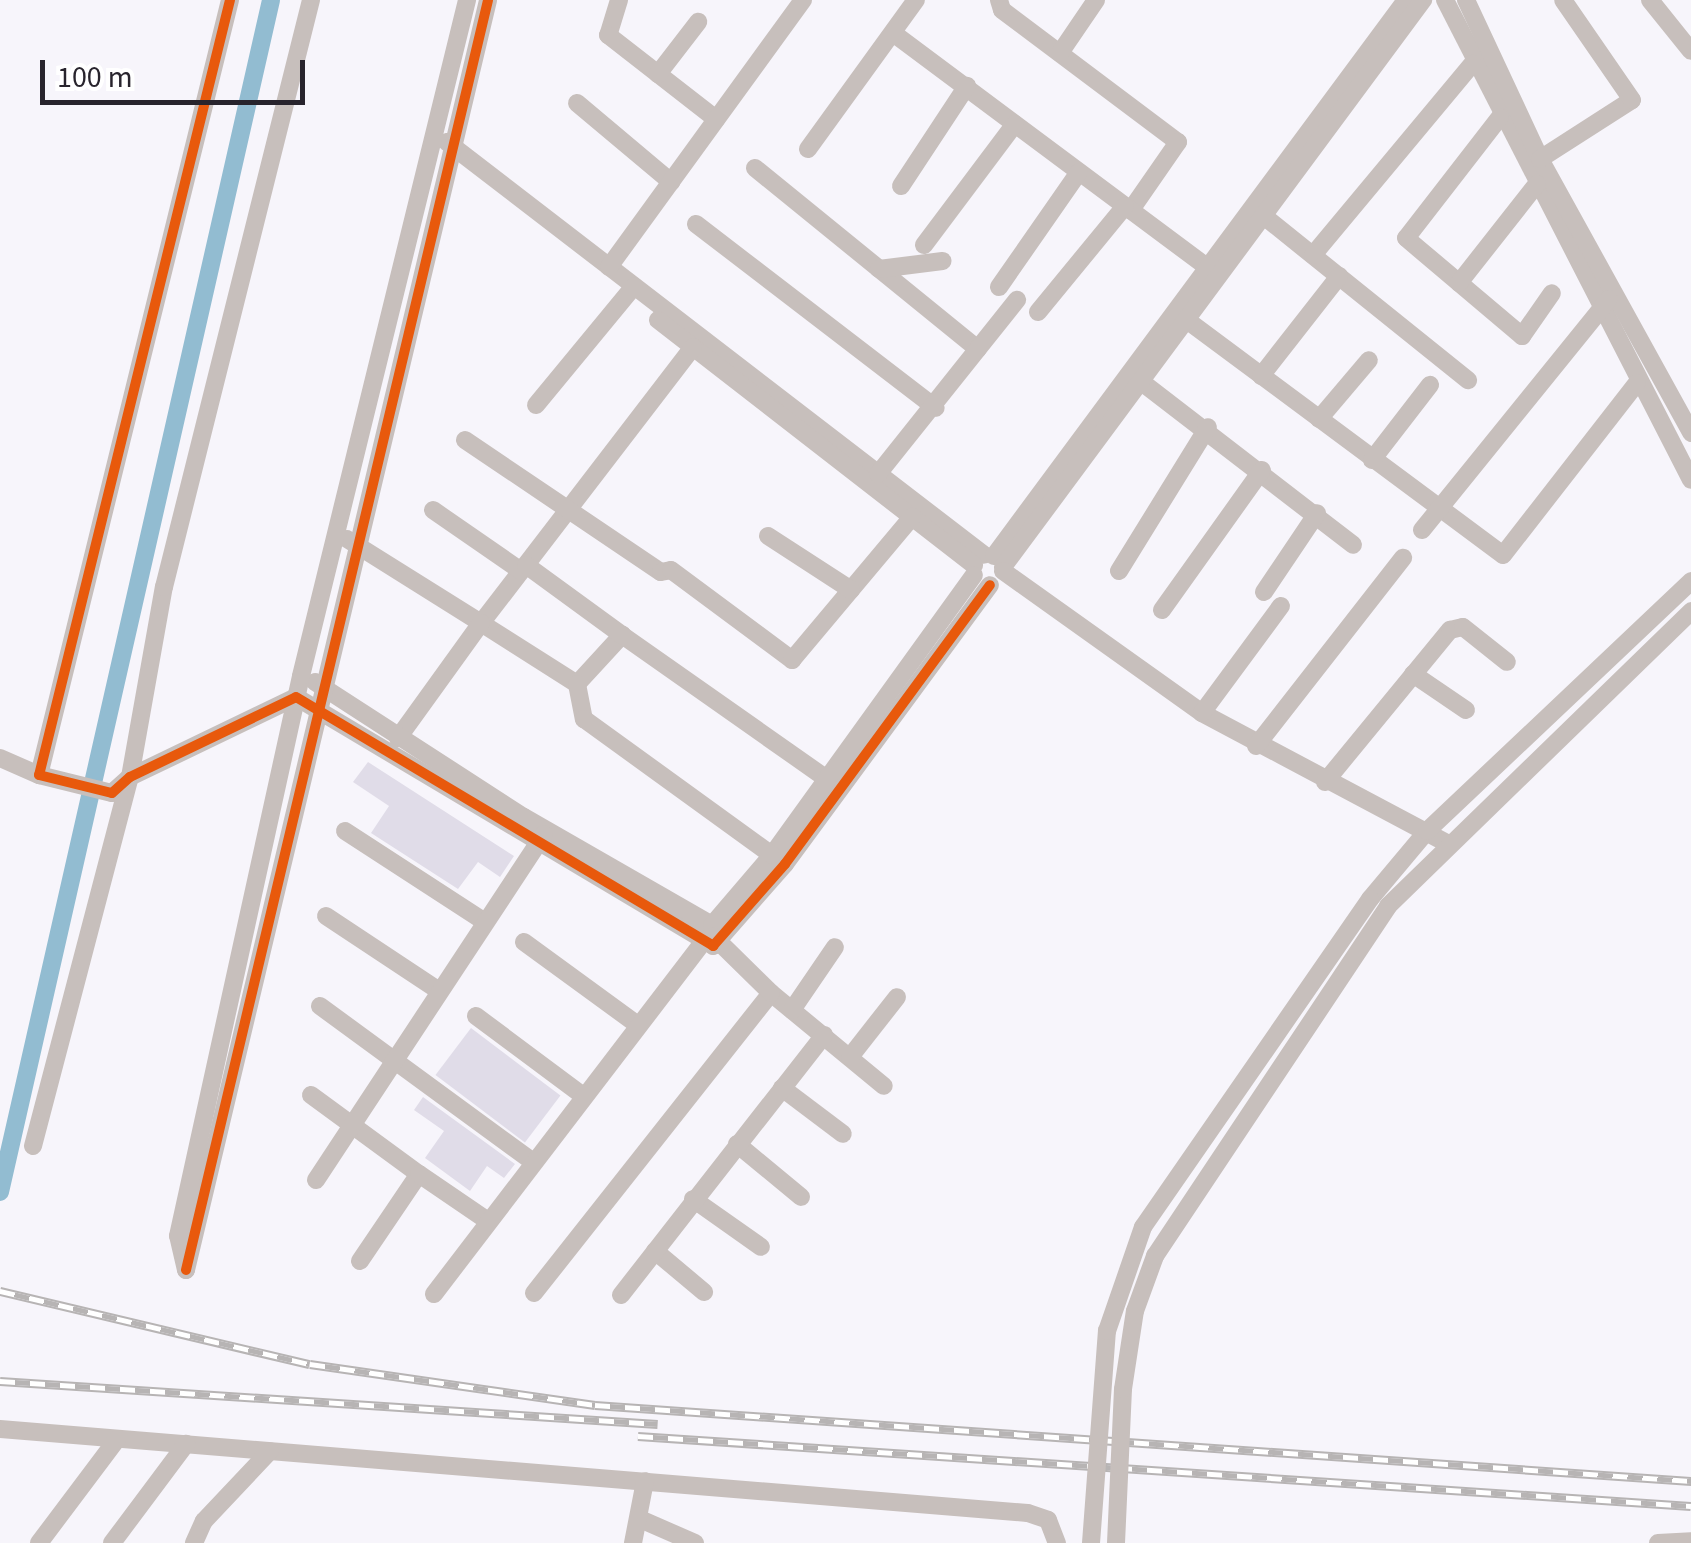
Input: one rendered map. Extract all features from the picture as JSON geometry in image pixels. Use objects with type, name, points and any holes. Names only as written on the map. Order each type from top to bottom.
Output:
[{"type":"street","points":[[44,778],[230,0]]},
{"type":"street","points":[[34,1146],[130,777],[164,587],[312,0]]},
{"type":"street","points":[[466,0],[296,697],[178,1236],[186,1270],[319,695],[488,0]]},
{"type":"street","points":[[619,0],[608,35],[716,119]]},
{"type":"street","points":[[609,267],[803,0]]},
{"type":"street","points":[[808,149],[916,0]]},
{"type":"street","points":[[999,0],[1060,54],[1178,142],[1128,208],[1038,312]]},
{"type":"street","points":[[1060,54],[1096,0]]},
{"type":"street","points":[[434,1294],[635,1024],[708,937],[990,570],[1406,0]]},
{"type":"street","points":[[708,937],[1138,380],[1184,318],[1211,270],[1260,214],[1423,0]]},
{"type":"street","points":[[1444,0],[1472,64],[1691,480]]},
{"type":"street","points":[[1466,0],[1540,160],[1618,292],[1691,433]]},
{"type":"street","points":[[1540,160],[1632,100],[1563,0]]},
{"type":"street","points":[[1650,0],[1691,50]]},
{"type":"street","points":[[658,74],[698,22]]},
{"type":"street","points":[[893,33],[1211,270]]},
{"type":"street","points":[[1313,255],[1472,64]]},
{"type":"street","points":[[901,186],[967,86]]},
{"type":"street","points":[[577,103],[671,182]]},
{"type":"street","points":[[1500,116],[1406,238],[1522,336],[1552,293]]},
{"type":"street","points":[[924,245],[1016,124]]},
{"type":"street","points":[[432,139],[609,267],[693,347],[912,517],[1256,746],[1447,843]]},
{"type":"street","points":[[451,152],[878,474],[990,570]]},
{"type":"street","points":[[755,168],[978,349]]},
{"type":"street","points":[[999,287],[1079,172]]},
{"type":"street","points":[[1459,283],[1537,184]]},
{"type":"street","points":[[1260,214],[1468,380]]},
{"type":"street","points":[[696,224],[936,408]]},
{"type":"street","points":[[879,268],[942,261]]},
{"type":"street","points":[[1261,376],[1339,276]]},
{"type":"street","points":[[536,405],[630,290]]},
{"type":"street","points":[[1422,530],[1601,306],[1618,292]]},
{"type":"street","points":[[878,474],[936,408],[1017,300]]},
{"type":"street","points":[[1184,318],[1437,512],[1503,555],[1637,383]]},
{"type":"street","points":[[398,738],[481,623],[693,347]]},
{"type":"street","points":[[1319,419],[1369,360]]},
{"type":"street","points":[[1138,380],[1208,427],[1352,545]]},
{"type":"street","points":[[1372,460],[1430,384]]},
{"type":"street","points":[[1119,571],[1208,427]]},
{"type":"street","points":[[465,440],[566,512],[661,572],[671,570],[792,660],[912,517]]},
{"type":"street","points":[[1162,610],[1262,470]]},
{"type":"street","points":[[433,510],[622,635],[828,780]]},
{"type":"street","points":[[1264,592],[1317,513]]},
{"type":"street","points":[[336,534],[356,542],[576,684],[584,719],[772,855]]},
{"type":"street","points":[[768,536],[851,590]]},
{"type":"street","points":[[1256,746],[1403,558]]},
{"type":"street","points":[[1090,1543],[1107,1331],[1144,1226],[1370,898],[1427,831],[1691,580]]},
{"type":"street","points":[[1202,712],[1281,606]]},
{"type":"street","points":[[1116,1543],[1123,1389],[1154,1256],[1388,906],[1447,843],[1691,610]]},
{"type":"street","points":[[1325,782],[1456,626],[1507,662]]},
{"type":"street","points":[[576,684],[622,635]]},
{"type":"street","points":[[1413,674],[1466,710]]},
{"type":"street","points":[[301,676],[319,695],[708,937],[884,1086]]},
{"type":"street","points":[[0,758],[44,778],[112,793],[130,777],[296,697],[319,695],[398,738],[542,836]]},
{"type":"street","points":[[346,831],[485,922]]},
{"type":"street","points":[[316,1180],[394,1054],[542,836]]},
{"type":"street","points":[[326,916],[438,990]]},
{"type":"street","points":[[524,942],[635,1024]]},
{"type":"street","points":[[792,1010],[835,947]]},
{"type":"street","points":[[534,1293],[772,993]]},
{"type":"street","points":[[850,1057],[897,996]]},
{"type":"street","points":[[320,1006],[394,1054],[532,1161]]},
{"type":"street","points":[[476,1016],[582,1095]]},
{"type":"street","points":[[622,1295],[824,1035]]},
{"type":"street","points":[[782,1088],[843,1134]]},
{"type":"street","points":[[311,1095],[488,1221]]},
{"type":"street","points":[[736,1144],[801,1197]]},
{"type":"street","points":[[360,1261],[419,1174]]},
{"type":"street","points":[[693,1199],[761,1247]]},
{"type":"street","points":[[655,1251],[704,1292]]},
{"type":"street","points":[[0,1430],[1028,1513],[1048,1520],[1057,1543]]},
{"type":"street","points":[[39,1543],[117,1439]]},
{"type":"street","points":[[112,1543],[186,1444]]},
{"type":"street","points":[[194,1543],[204,1521],[270,1451]]},
{"type":"street","points":[[633,1543],[646,1481]]},
{"type":"street","points":[[640,1520],[694,1543]]},
{"type":"street","points":[[1658,1543],[1691,1541]]},
{"type":"building","points":[[368,762],[514,856],[500,877],[478,862],[458,889],[371,833],[389,806],[353,782]]},
{"type":"building","points":[[471,1028],[560,1095],[525,1143],[435,1075]]},
{"type":"building","points":[[423,1097],[515,1164],[504,1178],[487,1166],[470,1191],[425,1158],[444,1131],[414,1110]]},
{"type":"waterway","points":[[0,1192],[271,0]]},
{"type":"railway","points":[[0,1291],[310,1364],[595,1405],[1691,1481]]},
{"type":"railway","points":[[0,1381],[658,1424]]},
{"type":"railway","points":[[638,1436],[1691,1506]]},
{"type":"cycle path","points":[[230,0],[39,775],[112,793],[130,777],[296,697],[713,946],[785,864],[990,585]]},
{"type":"cycle path","points":[[186,1270],[488,0]]}]
